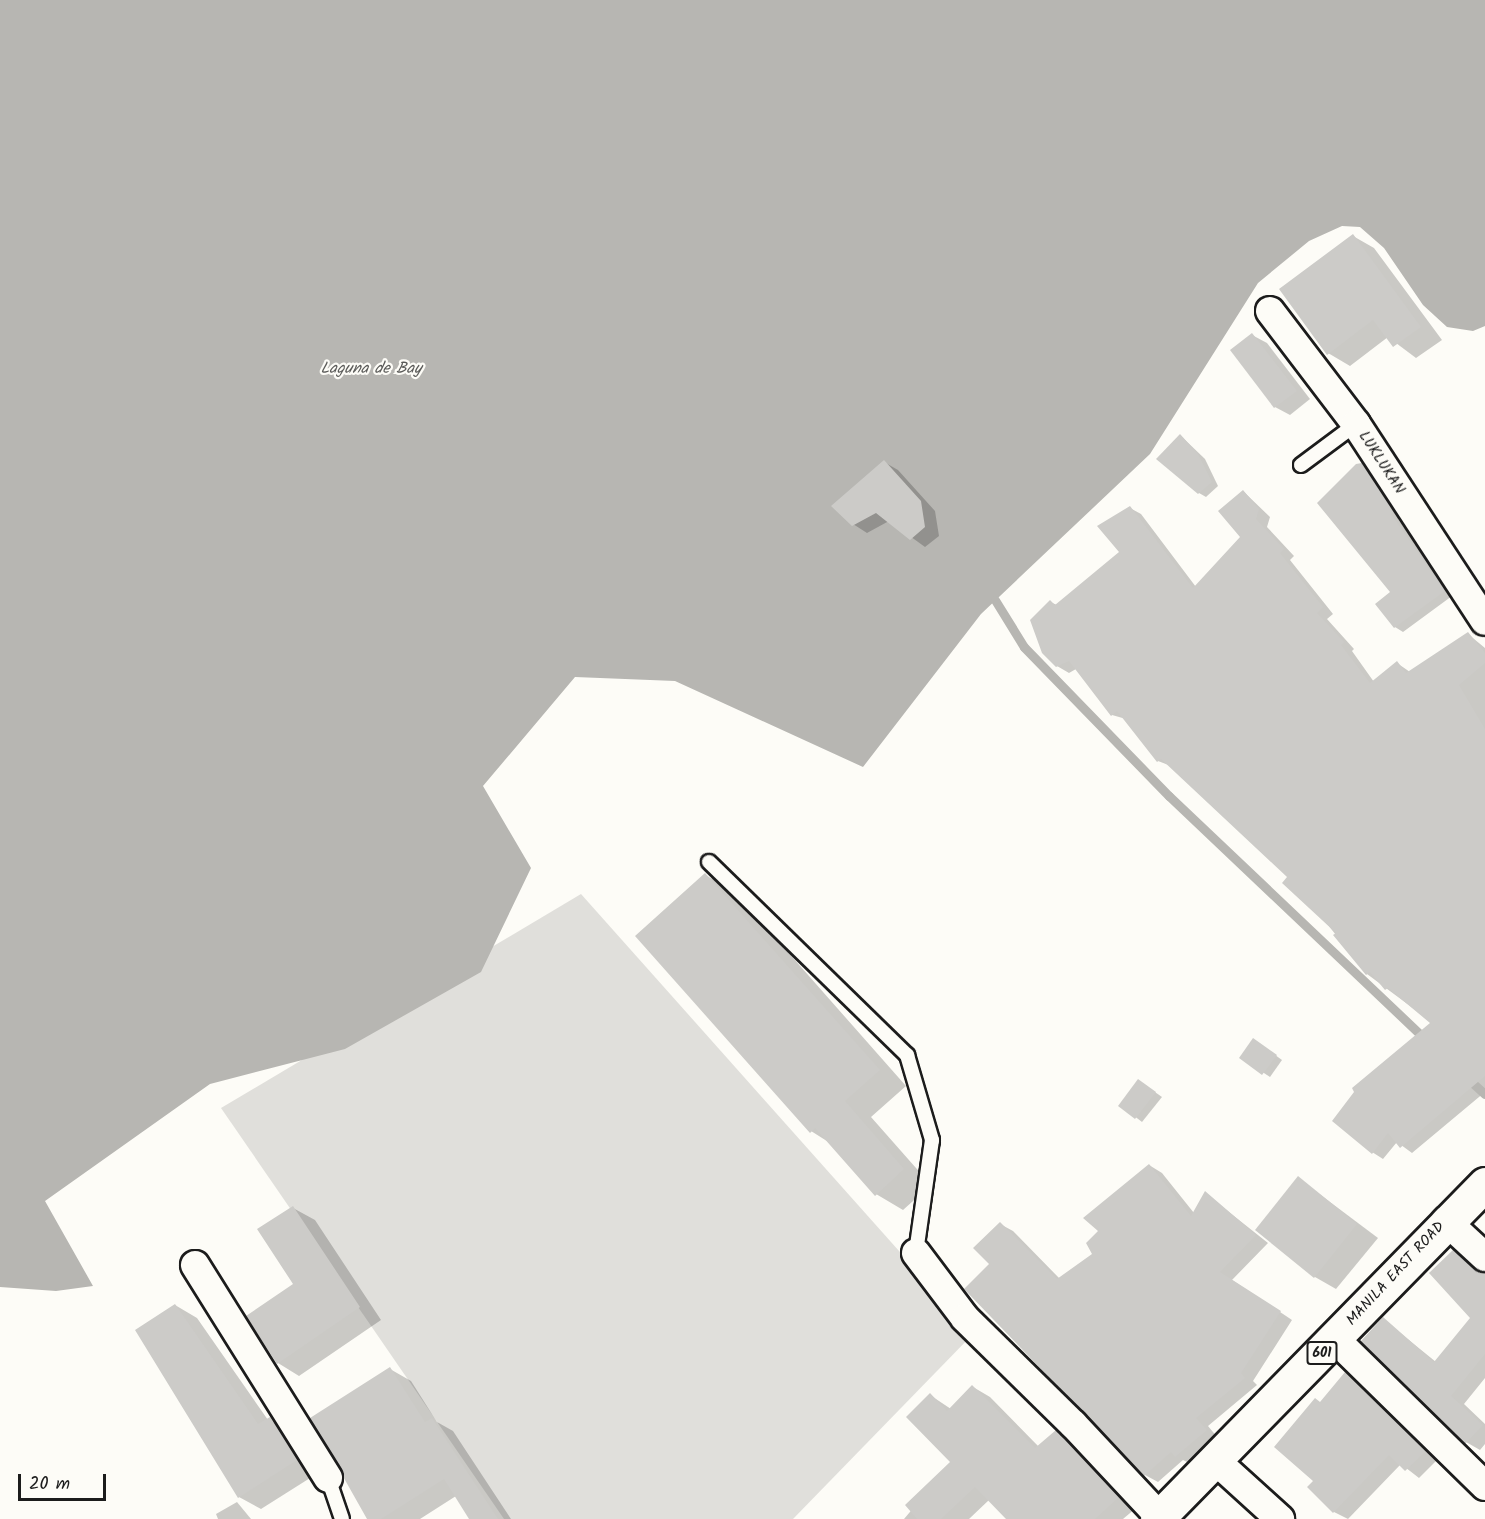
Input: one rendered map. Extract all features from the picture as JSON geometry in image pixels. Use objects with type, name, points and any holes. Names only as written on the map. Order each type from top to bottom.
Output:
[{"type":"main road","name":"MANILA EAST ROAD","points":[[1158,1518],[1335,1339],[1446,1221],[1485,1184]]},
{"type":"street","name":"LUKLUKAN","points":[[1270,311],[1356,424],[1485,621]]},
{"type":"street","points":[[1446,1221],[1485,1257]]},
{"type":"street","points":[[916,1253],[965,1318],[1073,1424],[1158,1518]]},
{"type":"street","points":[[195,1265],[328,1478]]},
{"type":"street","points":[[1335,1339],[1485,1486]]},
{"type":"street","points":[[1215,1460],[1281,1519]]},
{"type":"lane","points":[[1301,465],[1356,424]]},
{"type":"lane","points":[[709,862],[907,1055],[932,1140],[916,1253]]},
{"type":"lane","points":[[328,1478],[342,1519]]},
{"type":"shaded area","points":[[581,894],[973,1334],[793,1519],[504,1519],[221,1108]]},
{"type":"water","name":"Laguna de Bay","points":[[0,0],[1485,0],[1485,326],[1473,331],[1447,327],[1423,305],[1384,248],[1360,227],[1342,226],[1309,241],[1258,283],[1150,454],[981,614],[863,767],[675,681],[575,677],[483,786],[531,868],[481,972],[345,1049],[210,1084],[45,1201],[93,1286],[56,1291],[0,1287]]},
{"type":"building","points":[[1353,234],[1421,327],[1393,347],[1373,320],[1327,355],[1279,289]]},
{"type":"building","points":[[1252,333],[1297,391],[1274,408],[1230,350]]},
{"type":"building","points":[[1180,434],[1198,454],[1212,482],[1198,494],[1156,459]]},
{"type":"building","points":[[884,460],[921,501],[925,527],[910,540],[876,513],[852,526],[831,506]]},
{"type":"building","points":[[1362,463],[1394,512],[1391,514],[1445,591],[1394,628],[1375,604],[1390,592],[1317,503],[1356,464]]},
{"type":"building","points":[[1243,490],[1259,509],[1256,519],[1284,549],[1280,553],[1323,607],[1317,613],[1344,642],[1341,645],[1370,683],[1397,661],[1406,673],[1468,632],[1485,653],[1485,663],[1459,685],[1485,729],[1485,1076],[1400,1148],[1388,1133],[1372,1154],[1332,1121],[1354,1092],[1352,1088],[1430,1023],[1388,988],[1385,990],[1370,972],[1366,975],[1333,935],[1336,933],[1282,883],[1287,877],[1161,759],[1157,762],[1117,711],[1111,716],[1069,661],[1056,667],[1042,653],[1030,620],[1050,600],[1055,605],[1119,552],[1097,526],[1130,506],[1193,588],[1240,537],[1218,511]]},
{"type":"building","points":[[705,873],[880,1070],[845,1101],[904,1169],[875,1196],[815,1128],[810,1133],[635,936]]},
{"type":"building","points":[[1253,1038],[1277,1055],[1262,1075],[1239,1058]]},
{"type":"building","points":[[1138,1079],[1156,1092],[1135,1119],[1118,1106]]},
{"type":"building","points":[[1149,1164],[1191,1216],[1205,1191],[1256,1235],[1220,1272],[1281,1311],[1241,1373],[1245,1378],[1196,1418],[1207,1430],[1175,1457],[1171,1452],[1144,1476],[964,1289],[989,1264],[973,1248],[1000,1222],[1057,1279],[1092,1254],[1086,1243],[1098,1231],[1083,1218]]},
{"type":"building","points":[[1298,1176],[1357,1224],[1314,1278],[1255,1230]]},
{"type":"building","points":[[293,1206],[360,1307],[277,1364],[246,1316],[293,1284],[257,1229]]},
{"type":"building","points":[[1453,1250],[1485,1274],[1485,1354],[1451,1396],[1483,1425],[1465,1444],[1361,1341],[1383,1317],[1434,1362],[1470,1318],[1429,1273]]},
{"type":"building","points":[[175,1304],[258,1424],[270,1417],[297,1460],[238,1498],[135,1330]]},
{"type":"building","points":[[390,1367],[425,1422],[432,1418],[498,1519],[469,1519],[444,1479],[381,1519],[367,1519],[310,1418]]},
{"type":"building","points":[[1345,1372],[1426,1451],[1405,1471],[1389,1455],[1333,1513],[1307,1487],[1313,1481],[1274,1447],[1315,1398],[1320,1402]]},
{"type":"building","points":[[972,1385],[1035,1448],[1056,1430],[1119,1497],[1095,1519],[1006,1519],[975,1487],[941,1519],[917,1519],[905,1505],[950,1462],[906,1417],[930,1393],[947,1411]]},
{"type":"waterway","points":[[995,600],[1024,647],[1169,796],[1426,1040]]},
{"type":"waterway","points":[[1467,1078],[1485,1094]]}]
